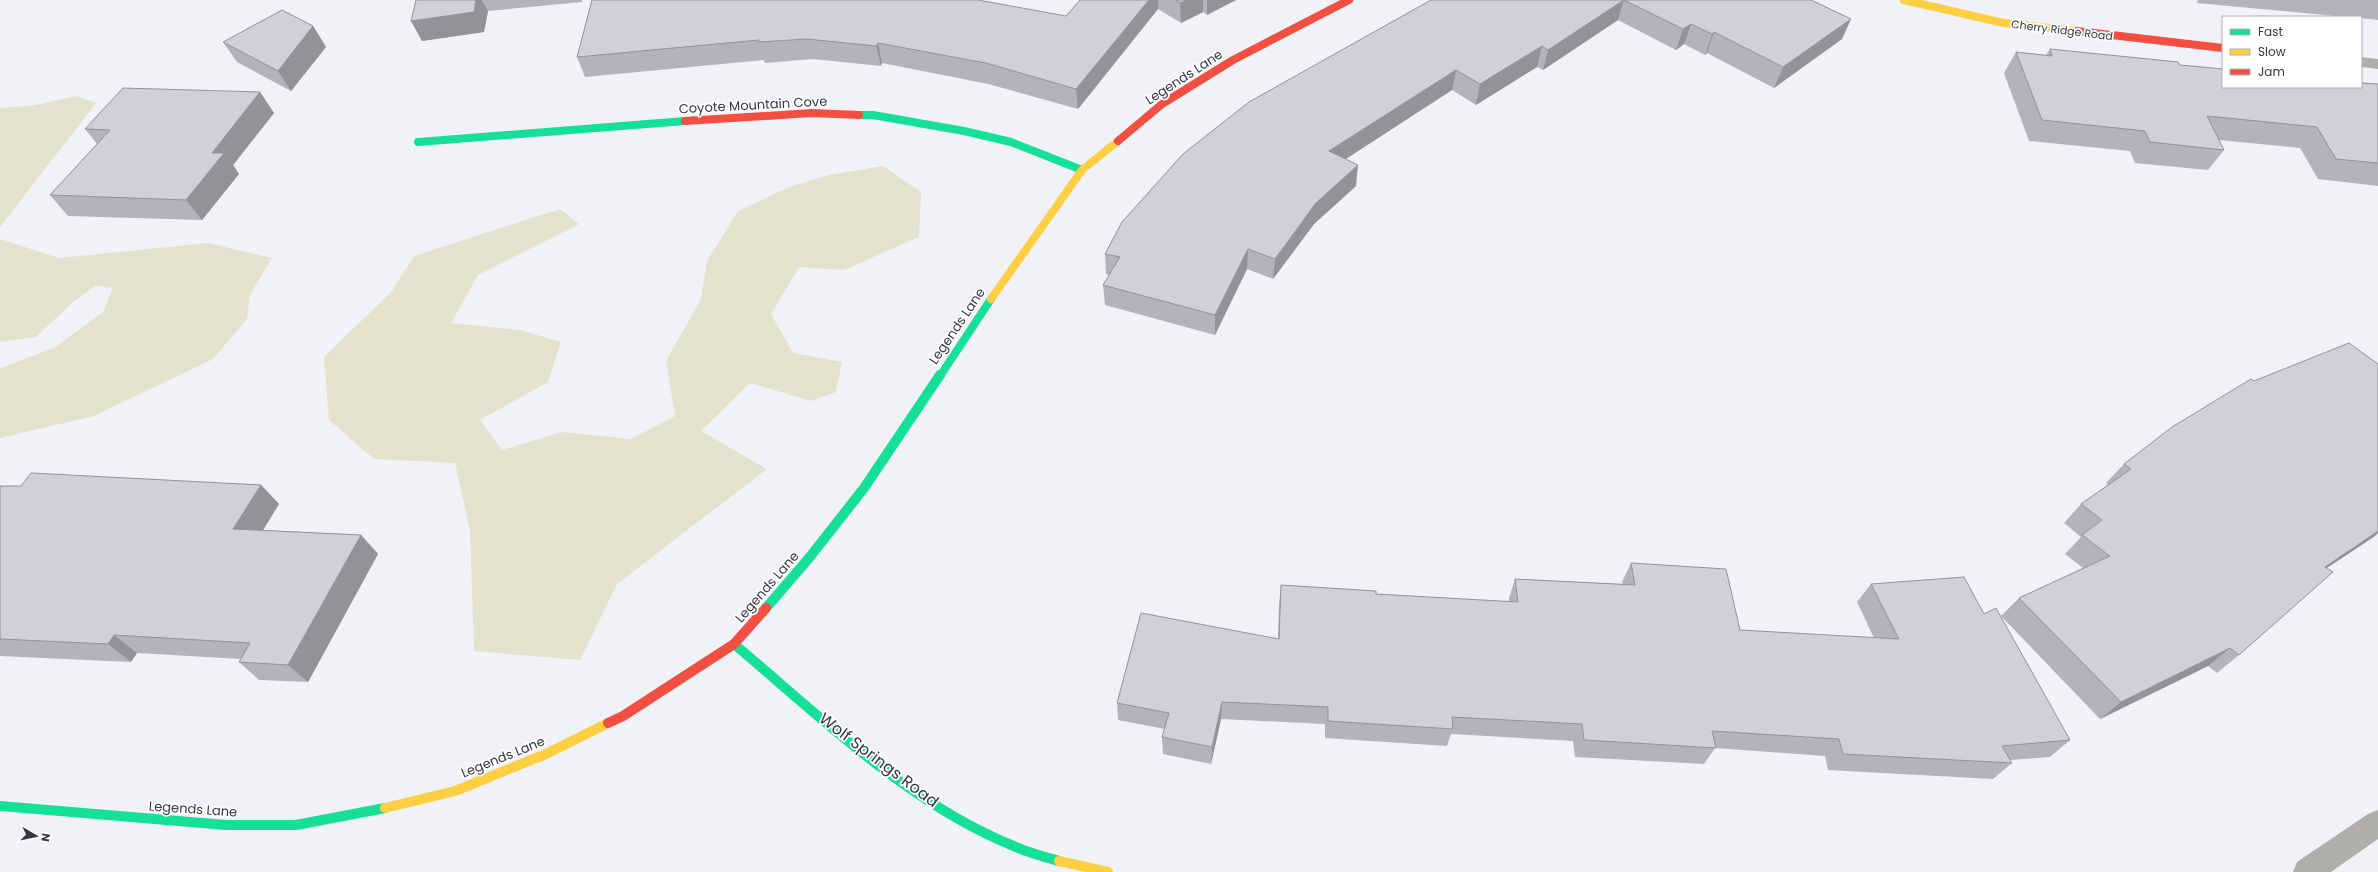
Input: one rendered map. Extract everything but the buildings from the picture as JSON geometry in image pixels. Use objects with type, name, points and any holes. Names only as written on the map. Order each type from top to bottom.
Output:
[{"type":"street","name":"Legends Lane","points":[[0,806],[226,825],[296,825],[371,811],[455,791],[546,754],[623,716],[734,644],[809,558],[864,488],[1004,280],[1082,170],[1162,104],[1233,60],[1349,0]]},
{"type":"street","name":"Cherry Ridge Road","points":[[1904,0],[2004,24],[2222,48]]},
{"type":"street","points":[[2362,62],[2378,64]]},
{"type":"street","name":"Coyote Mountain Cove","points":[[418,142],[748,116],[812,113],[873,115],[964,130],[1011,142],[1082,170]]},
{"type":"street","name":"Wolf Springs Road","points":[[734,644],[882,767],[937,806],[1010,846],[1071,865],[1108,872]]},
{"type":"street","points":[[2307,872],[2378,823]]},
{"type":"green space","points":[[76,96],[96,103],[0,227],[0,108],[36,105]]},
{"type":"green space","points":[[883,166],[921,192],[919,237],[844,270],[799,267],[771,314],[793,353],[842,362],[836,392],[811,401],[750,383],[701,431],[767,469],[617,584],[580,660],[474,651],[470,530],[455,463],[374,459],[329,420],[324,357],[392,291],[414,256],[560,209],[579,224],[478,275],[451,323],[520,330],[561,342],[548,382],[480,420],[502,450],[562,432],[631,439],[675,416],[666,361],[701,299],[707,261],[738,211],[789,187],[829,175]]},
{"type":"green space","points":[[0,239],[59,258],[208,243],[272,258],[250,295],[247,319],[213,359],[94,416],[0,438],[0,368],[54,348],[103,312],[113,288],[95,286],[73,302],[36,337],[0,342]]},
{"type":"traffic: fast","points":[[859,115],[873,115],[964,131],[1011,142],[1082,170]]},
{"type":"traffic: fast","points":[[418,142],[685,121]]},
{"type":"traffic: fast","points":[[766,608],[809,558],[864,488],[991,299]]},
{"type":"traffic: fast","points":[[734,644],[832,727],[900,781],[972,827],[1010,845],[1059,861]]},
{"type":"traffic: fast","points":[[0,806],[226,825],[296,825],[385,808]]},
{"type":"traffic: slow","points":[[1904,0],[2004,23],[2077,31]]},
{"type":"traffic: slow","points":[[991,299],[1082,170],[1118,141]]},
{"type":"traffic: slow","points":[[385,808],[455,791],[546,754],[608,723]]},
{"type":"traffic: slow","points":[[1059,861],[1108,872]]},
{"type":"traffic: jam","points":[[1118,141],[1162,104],[1233,60],[1349,0]]},
{"type":"traffic: jam","points":[[2077,31],[2222,48]]},
{"type":"traffic: jam","points":[[685,121],[812,113],[859,115]]},
{"type":"traffic: jam","points":[[608,723],[623,716],[734,644],[766,608]]}]
